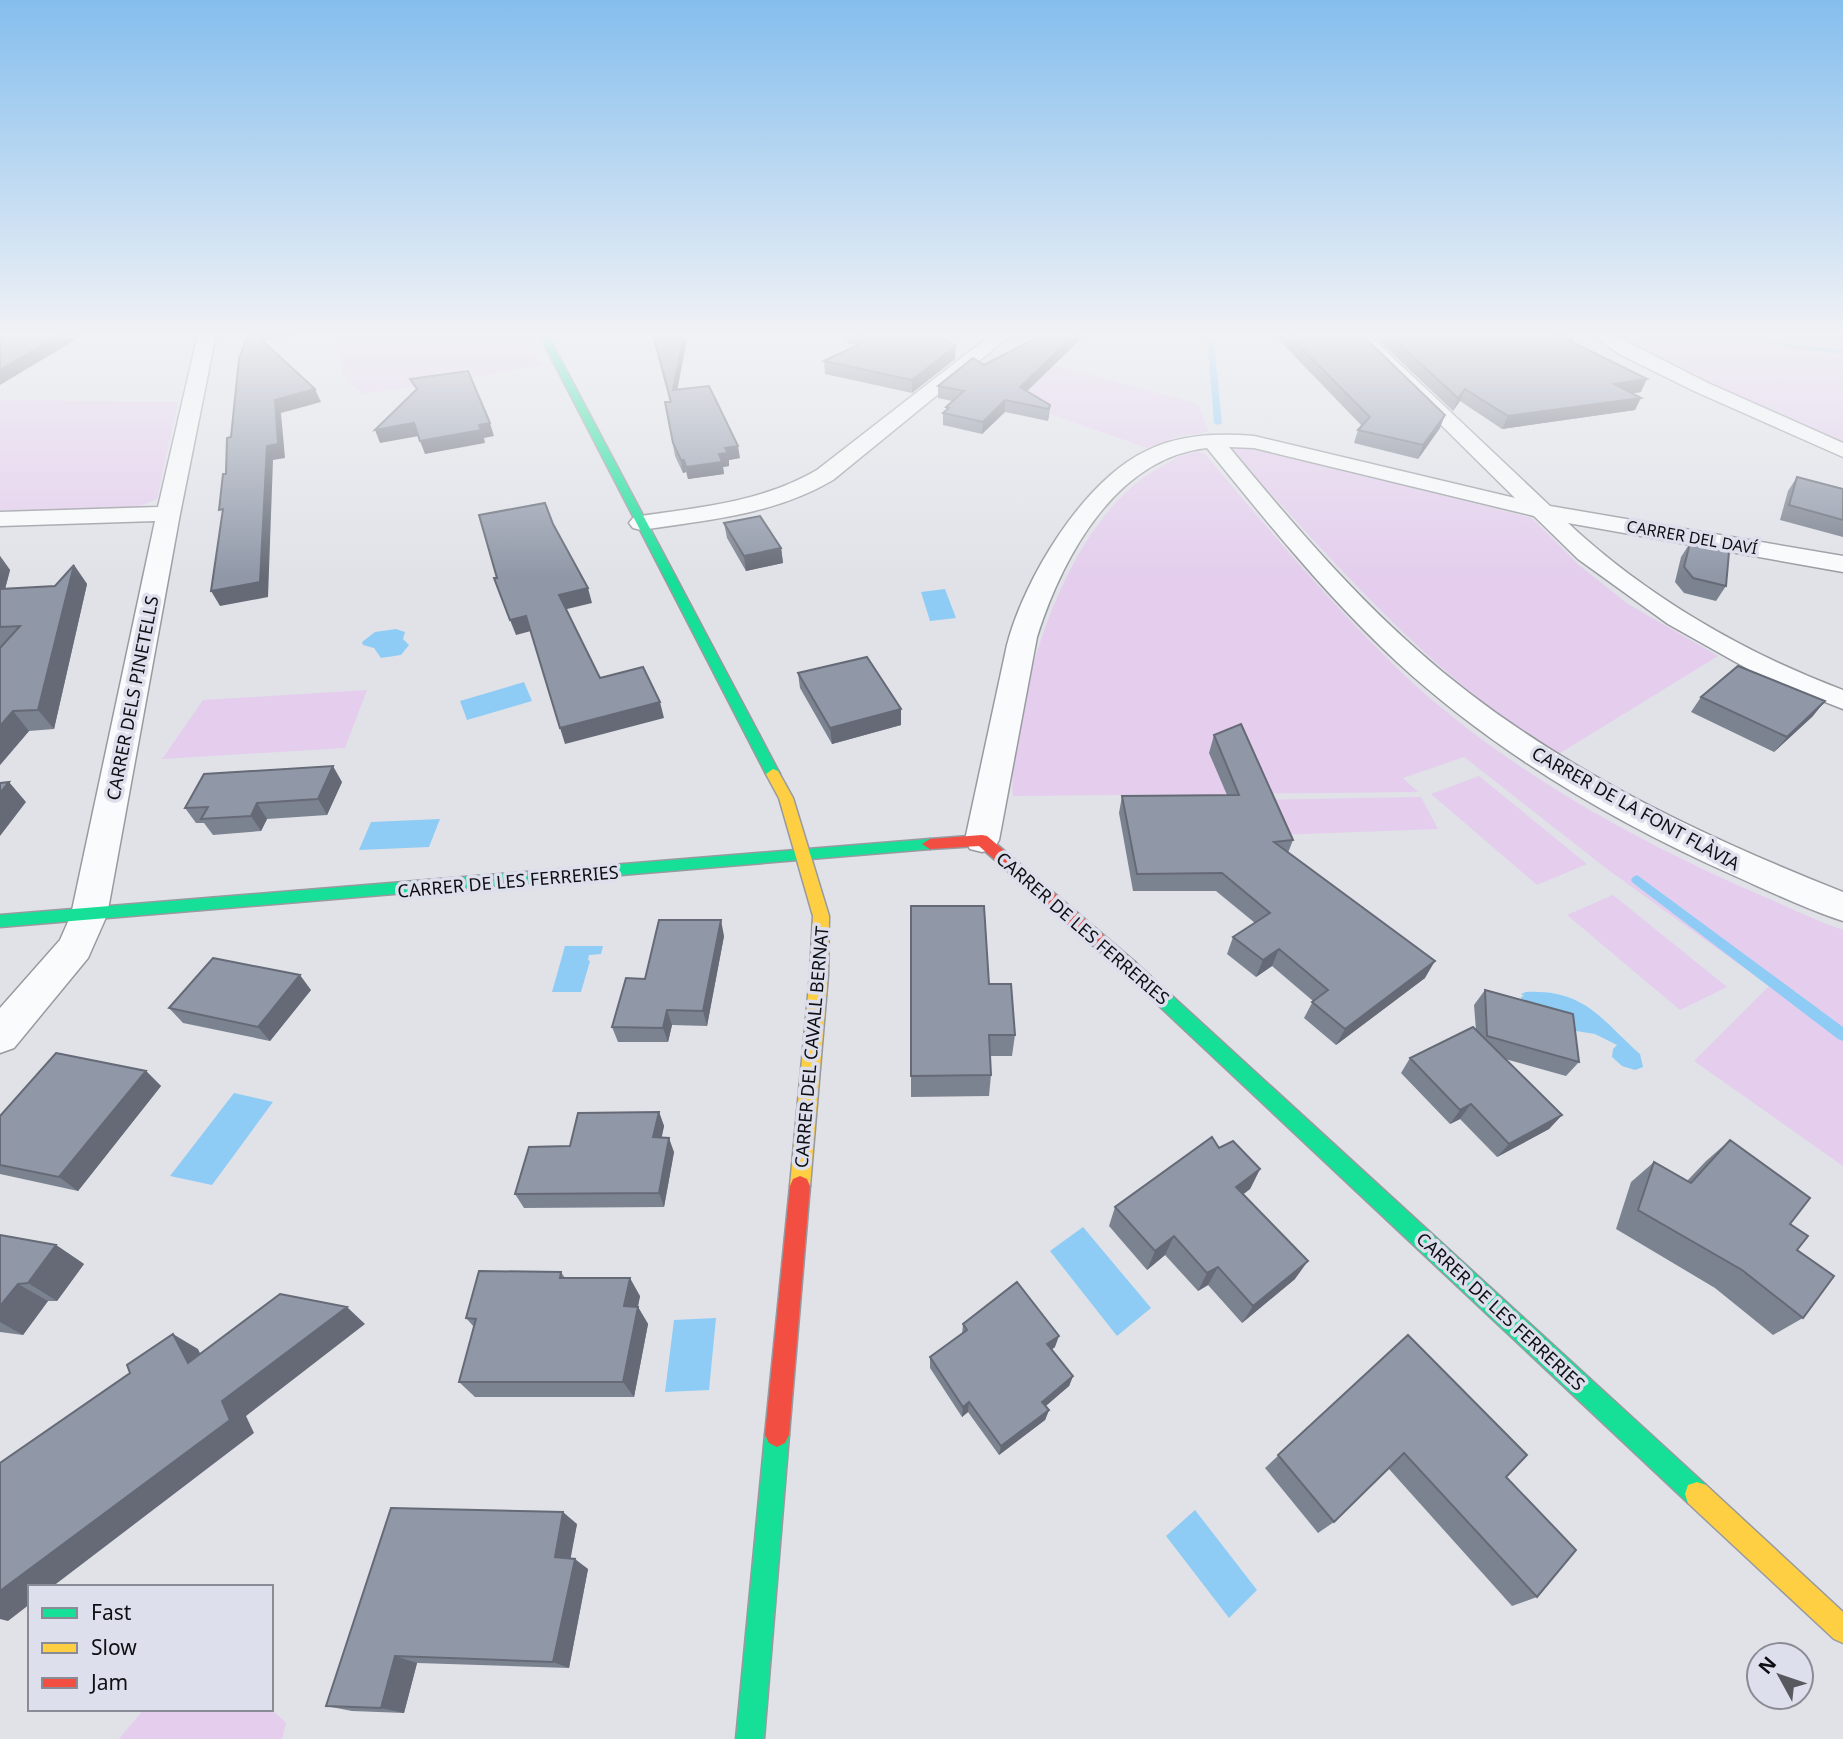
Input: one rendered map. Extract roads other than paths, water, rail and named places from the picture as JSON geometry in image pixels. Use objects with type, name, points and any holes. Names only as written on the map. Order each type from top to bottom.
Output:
[{"type":"street","name":"CARRER DELS PINETELLS","points":[[0,1036],[75,948],[89,915],[167,514],[189,415]]},
{"type":"street","name":"CARRER DEL CAVALL BERNAT","points":[[585,415],[786,798],[821,916],[819,975],[750,1739]]},
{"type":"street","points":[[641,523],[744,508],[801,489],[825,475],[898,415]]},
{"type":"street","points":[[1442,415],[1587,554],[1658,606],[1710,639],[1808,688],[1843,700]]},
{"type":"street","points":[[1763,415],[1843,451]]},
{"type":"street","name":"CARRER DEL DAVÍ","points":[[982,841],[1024,636],[1051,572],[1067,544],[1098,504],[1142,462],[1173,449],[1212,441],[1254,442],[1541,511],[1843,564]]},
{"type":"street","name":"CARRER DE LA FONT FLÀVIA","points":[[1212,441],[1360,611],[1409,658],[1473,709],[1554,767],[1686,839],[1756,874],[1843,907]]},
{"type":"street","points":[[0,519],[167,514]]},
{"type":"street","name":"CARRER DE LES FERRERIES","points":[[0,921],[982,841],[1093,934],[1843,1630]]},
{"type":"water","points":[[945,589],[956,618],[930,621],[921,592]]},
{"type":"water","points":[[396,629],[405,632],[403,639],[409,645],[401,655],[381,658],[374,648],[363,645],[362,642],[375,632]]},
{"type":"water","points":[[524,682],[532,701],[467,720],[460,701]]},
{"type":"water","points":[[440,819],[429,847],[359,850],[371,822]]},
{"type":"water","points":[[565,946],[603,946],[601,954],[589,955],[590,961],[581,992],[552,992]]},
{"type":"water","points":[[1547,992],[1564,996],[1591,1010],[1640,1054],[1643,1067],[1635,1070],[1622,1066],[1612,1057],[1613,1049],[1617,1045],[1595,1034],[1570,1030],[1521,1013],[1521,997],[1524,996],[1521,994]]},
{"type":"water","points":[[234,1093],[273,1102],[212,1185],[170,1176]]},
{"type":"water","points":[[1083,1227],[1151,1308],[1117,1336],[1050,1251]]},
{"type":"water","points":[[716,1318],[709,1390],[665,1392],[674,1320]]},
{"type":"water","points":[[1195,1510],[1257,1590],[1229,1618],[1166,1536]]},
{"type":"waterway","points":[[1217,415],[1218,423]]},
{"type":"waterway","points":[[1637,880],[1843,1035]]}]
